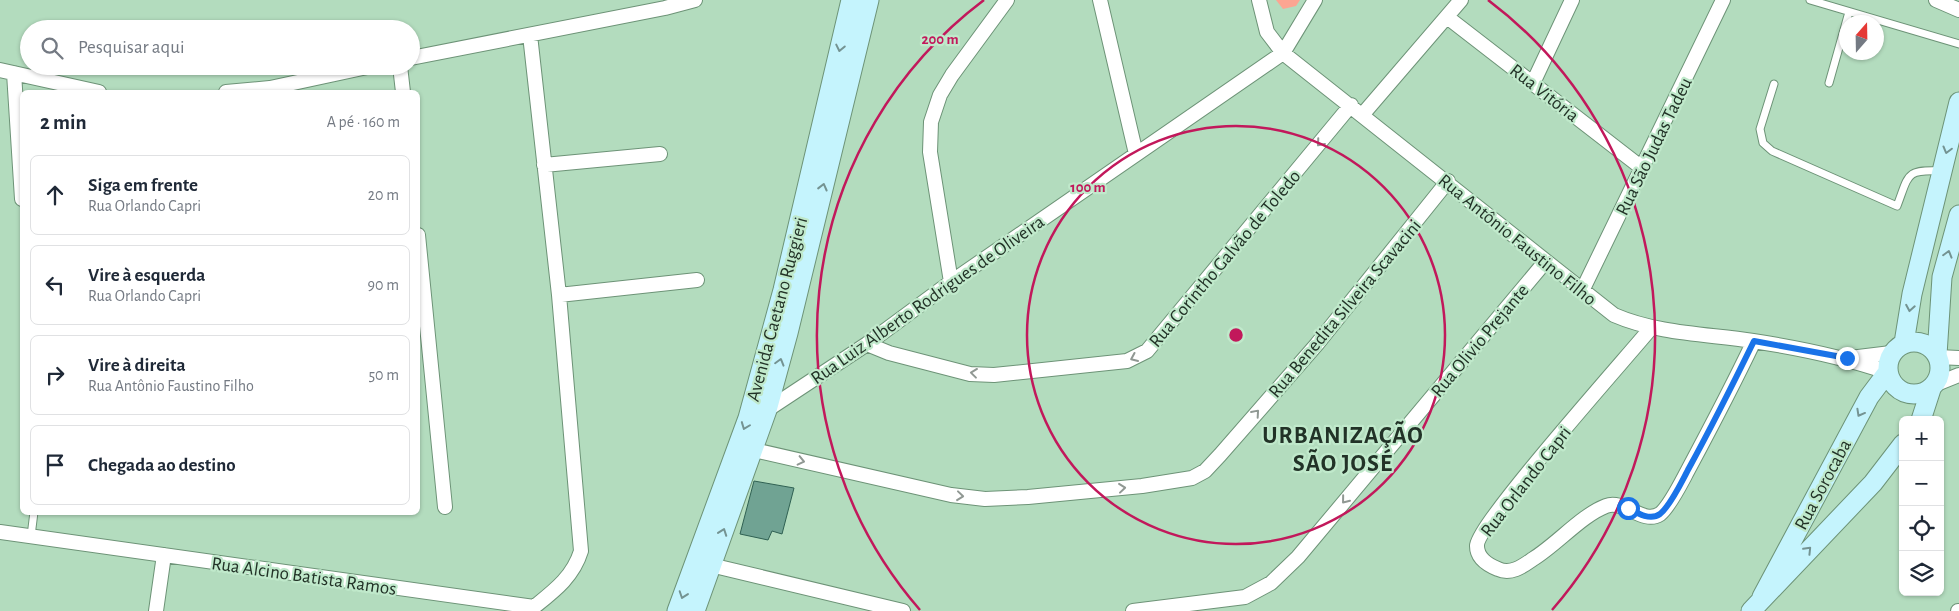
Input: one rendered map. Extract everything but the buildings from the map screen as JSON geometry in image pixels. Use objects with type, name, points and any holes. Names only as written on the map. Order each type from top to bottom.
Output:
[{"type":"main road","name":"Avenida Caetano Ruggieri","points":[[695,611],[703,563],[760,374],[828,104],[851,0]]},
{"type":"main road","name":"Avenida Caetano Ruggieri","points":[[677,611],[703,563],[754,450],[767,410],[788,333],[869,0]]},
{"type":"main road","points":[[1932,387],[1918,395],[1904,393],[1893,386],[1887,373],[1898,348],[1959,102]]},
{"type":"main road","points":[[1922,416],[1932,387],[1939,378],[1940,368],[1937,356],[1942,277],[1959,215]]},
{"type":"main road","points":[[1898,348],[1916,342],[1928,346],[1937,356]]},
{"type":"main road","name":"Rua Sorocaba","points":[[1757,604],[1869,396],[1887,373]]},
{"type":"main road","name":"Rua Sorocaba","points":[[1757,604],[1873,483],[1899,449]]},
{"type":"street","points":[[420,56],[665,8],[695,0]]},
{"type":"street","points":[[951,282],[930,152],[931,122],[940,95],[952,75],[1007,0]]},
{"type":"street","points":[[1100,0],[1136,154]]},
{"type":"street","name":"Rua Antônio Faustino Filho","points":[[1259,0],[1267,32],[1283,53],[1363,114],[1545,262],[1614,315],[1651,328],[1754,341],[1847,358],[1887,373]]},
{"type":"street","name":"Rua Luiz Alberto Rodrigues de Oliveira","points":[[767,410],[867,344],[951,282],[1283,53],[1315,0]]},
{"type":"street","points":[[1363,114],[1462,0]]},
{"type":"street","points":[[1533,83],[1572,0]]},
{"type":"street","name":"Rua São Judas Tadeu","points":[[1582,291],[1723,0]]},
{"type":"street","points":[[1936,0],[1959,10]]},
{"type":"street","name":"Rua Vitória","points":[[1447,17],[1642,168]]},
{"type":"street","points":[[530,35],[559,295],[697,280]]},
{"type":"street","points":[[20,75],[7,72],[20,182]]},
{"type":"street","points":[[21,75],[90,90]]},
{"type":"street","points":[[271,90],[334,75]]},
{"type":"street","points":[[401,75],[403,90]]},
{"type":"street","name":"Rua Corintho Galvão de Toledo","points":[[867,344],[889,353],[970,374],[994,375],[1127,361],[1138,357],[1147,351],[1351,105]]},
{"type":"street","points":[[544,165],[660,154]]},
{"type":"street","name":"Rua Benedita Silveira Scavacini","points":[[754,450],[951,495],[985,499],[1132,487],[1192,478],[1205,471],[1311,351],[1448,182]]},
{"type":"street","points":[[420,255],[445,507]]},
{"type":"street","name":"Rua Olivio Prejante","points":[[1133,611],[1245,598],[1271,583],[1298,557],[1545,262]]},
{"type":"street","name":"Rua Alcino Batista Ramos","points":[[0,532],[533,609],[571,576],[581,551],[559,295]]},
{"type":"street","name":"Rua Orlando Capri","points":[[1651,328],[1516,488],[1480,535],[1477,545],[1480,557],[1491,566],[1503,571],[1517,569],[1543,553],[1595,512],[1607,505],[1628,508],[1644,516],[1654,516],[1661,513],[1679,487],[1754,341]]},
{"type":"street","name":"Rua Antônio Faustino Filho","points":[[1847,358],[1898,348]]},
{"type":"street","points":[[1937,356],[1959,358]]},
{"type":"street","points":[[1932,387],[1959,375]]},
{"type":"street","points":[[156,611],[164,555]]},
{"type":"street","points":[[703,563],[903,611]]},
{"type":"lane","points":[[1810,0],[1959,44]]},
{"type":"lane","points":[[1830,83],[1849,12]]},
{"type":"lane","points":[[1774,84],[1760,129],[1763,143],[1772,151],[1897,206],[1911,174],[1918,170],[1941,171]]},
{"type":"lane","points":[[31,536],[34,515]]},
{"type":"shaded area","points":[[1276,0],[1300,0],[1296,6],[1283,9]]},
{"type":"district","name":"URBANIZAÇÃO SÃO JOSÉ","points":[[1343,449]]},
{"type":"route","points":[[1628,508],[1644,516],[1654,516],[1661,513],[1679,487],[1718,415],[1754,341],[1847,358]]}]
